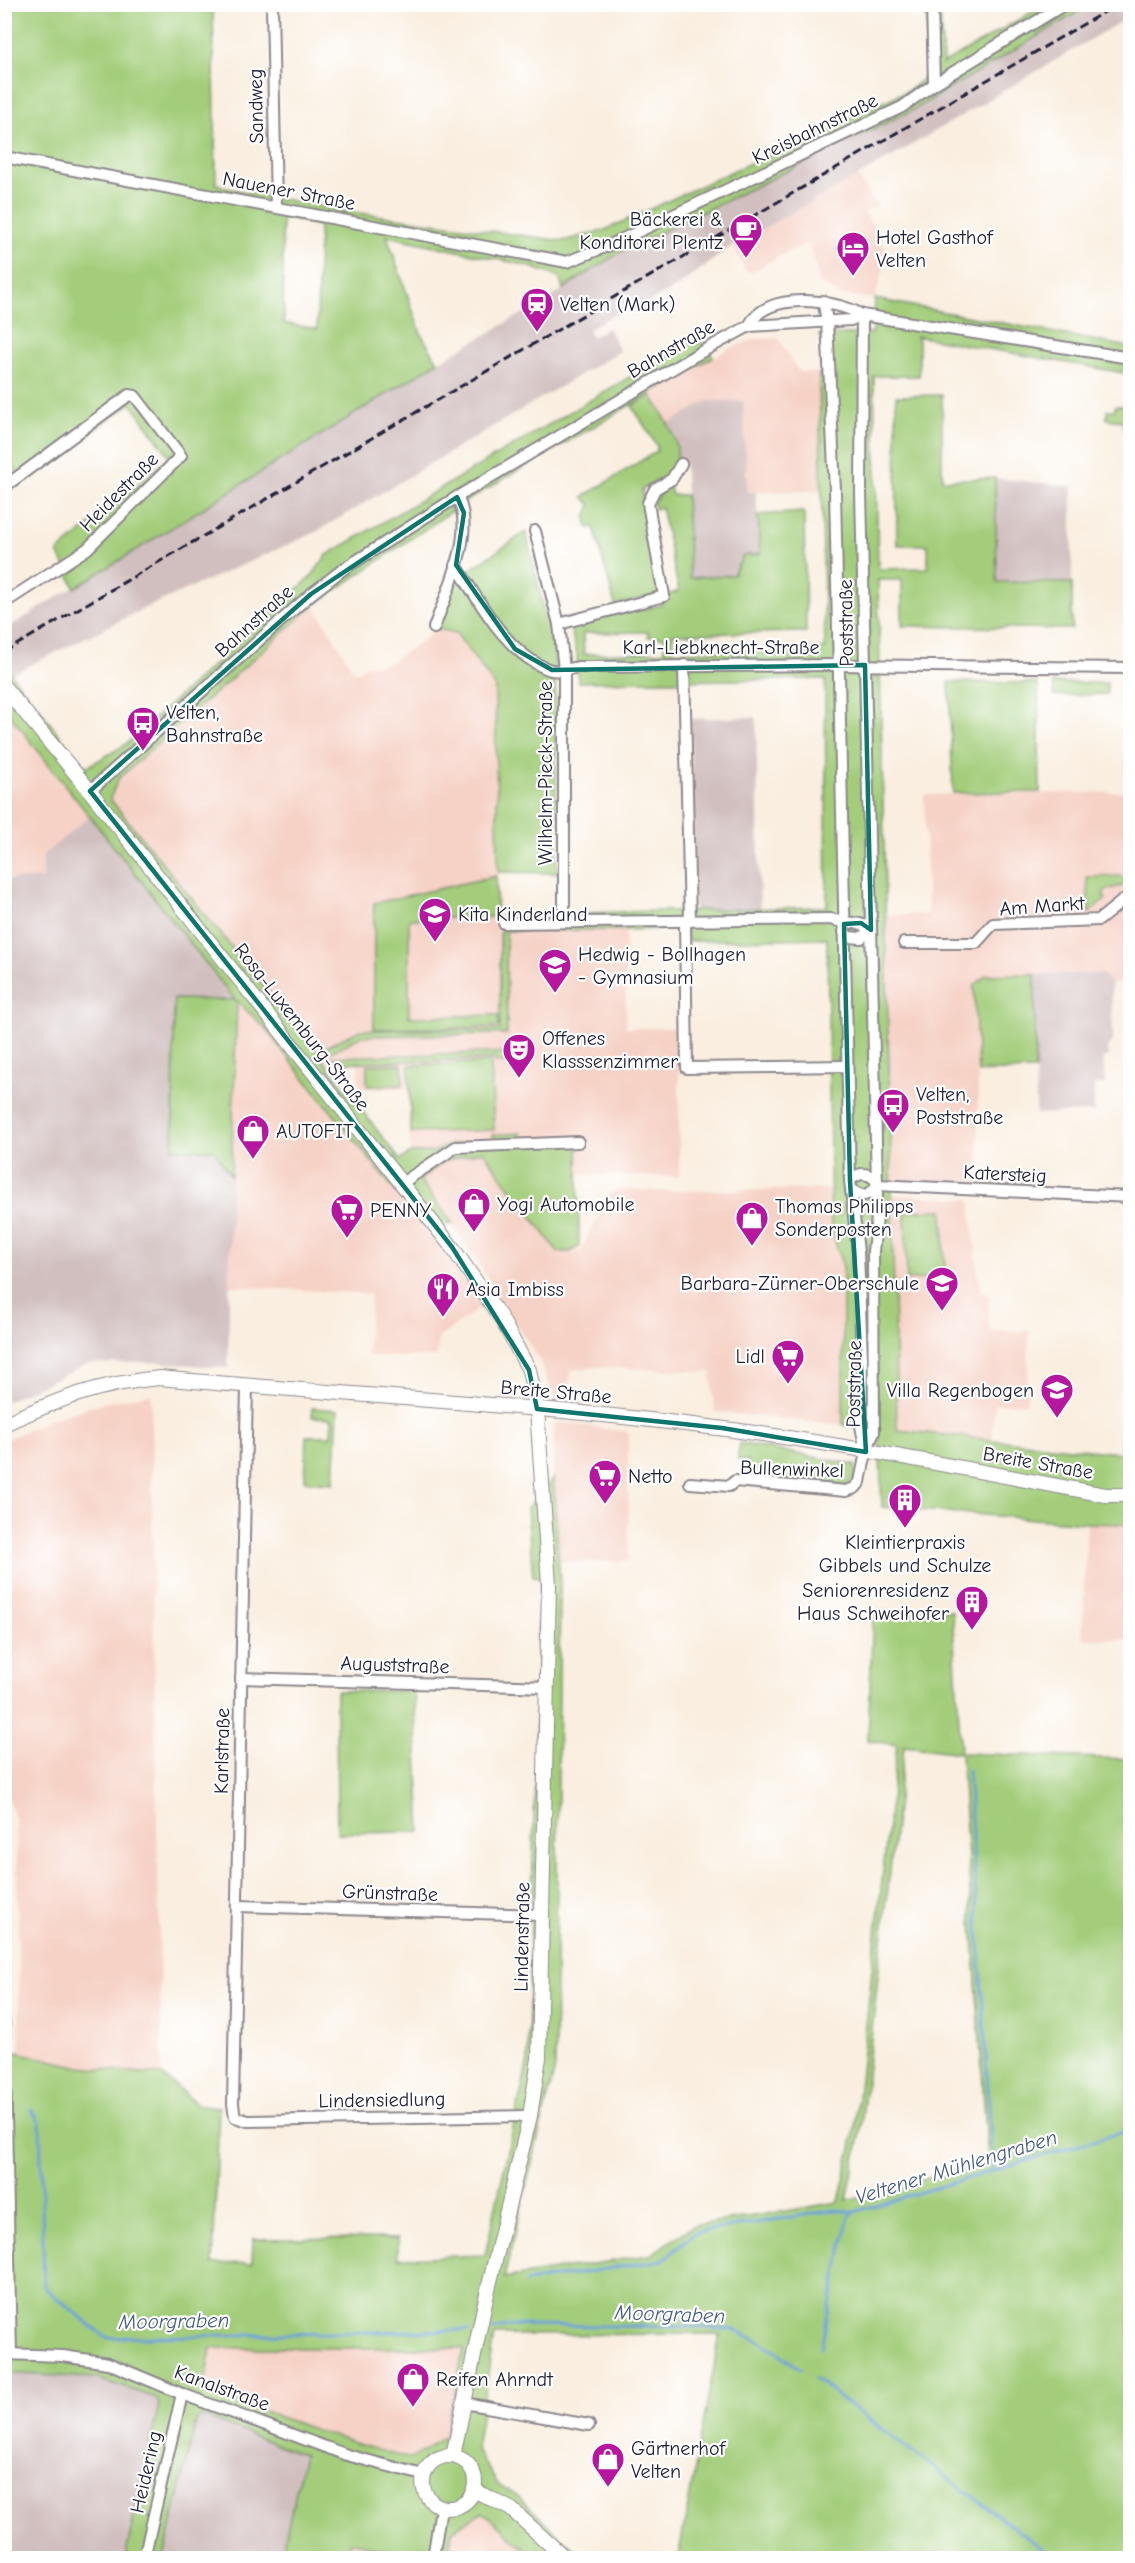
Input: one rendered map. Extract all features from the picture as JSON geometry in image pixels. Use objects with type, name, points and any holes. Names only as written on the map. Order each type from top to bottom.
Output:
[{"type":"main road","name":"Rosa-Luxemburg-Straße","points":[[4,687],[90,791],[452,1247],[501,1318],[529,1370],[537,1409]]},
{"type":"main road","name":"Breite Straße","points":[[4,1424],[85,1390],[128,1381],[160,1378],[537,1409],[722,1428],[1107,1495],[1131,1495]]},
{"type":"main road","name":"Lindenstraße","points":[[453,2456],[530,2116],[539,2058],[549,1584],[537,1409]]},
{"type":"main road","name":"Breite Straße","points":[[1107,1495],[1131,1505]]},
{"type":"main road","points":[[453,2456],[460,2458],[471,2468],[474,2475],[474,2490],[471,2497],[458,2508],[441,2508],[434,2504],[424,2492],[423,2475],[426,2468],[437,2458],[453,2456]]},
{"type":"main road","points":[[474,2490],[511,2509],[565,2559]]},
{"type":"street","name":"Sandweg","points":[[272,4],[276,207]]},
{"type":"street","points":[[932,4],[934,84]]},
{"type":"street","name":"Kreisbahnstraße","points":[[567,262],[612,244],[902,107],[934,84],[1065,4]]},
{"type":"street","name":"Nauener Straße","points":[[4,157],[567,262]]},
{"type":"street","points":[[823,302],[827,320]]},
{"type":"street","name":"Bahnstraße","points":[[749,326],[753,318],[760,313],[783,303],[823,302],[852,309],[862,315],[1131,358]]},
{"type":"street","name":"Bahnstraße","points":[[90,791],[311,594],[342,570],[457,497],[694,356],[749,326],[851,320],[862,315]]},
{"type":"street","name":"Poststraße","points":[[862,315],[861,492],[877,1185],[877,1218],[873,1251],[874,1432],[866,1452]]},
{"type":"street","name":"Poststraße","points":[[827,320],[835,491],[850,1185],[858,1252],[862,1359],[861,1426],[866,1452]]},
{"type":"street","name":"Heidestraße","points":[[4,487],[129,395],[135,396],[181,456],[87,549],[4,603]]},
{"type":"street","points":[[559,624],[664,596],[648,503],[655,489],[672,479],[681,464]]},
{"type":"street","points":[[434,628],[460,552],[464,513],[457,497]]},
{"type":"street","name":"Wilhelm-Pieck-Straße","points":[[536,531],[559,624],[564,670],[564,922]]},
{"type":"street","points":[[456,565],[515,650],[552,670],[564,670]]},
{"type":"street","name":"Karl-Liebknecht-Straße","points":[[564,670],[579,667],[837,664],[1131,668]]},
{"type":"street","points":[[684,665],[688,921],[687,1068],[847,1066]]},
{"type":"street","name":"Am Markt","points":[[904,944],[976,943],[993,924],[1099,920],[1131,895]]},
{"type":"street","points":[[504,923],[831,919],[844,928],[849,937],[861,938],[871,930]]},
{"type":"street","points":[[402,1183],[456,1148],[578,1142]]},
{"type":"street","points":[[869,1174],[877,1185],[873,1192],[864,1195],[855,1193],[850,1185],[855,1176],[869,1174]]},
{"type":"street","name":"Katersteig","points":[[877,1185],[1131,1197]]},
{"type":"street","name":"Karlstraße","points":[[235,2117],[233,2104],[247,1386]]},
{"type":"street","name":"Bullenwinkel","points":[[690,1483],[729,1486],[735,1481],[846,1491],[855,1488],[860,1482],[866,1452]]},
{"type":"street","name":"Auguststraße","points":[[241,1678],[548,1687]]},
{"type":"street","name":"Grünstraße","points":[[237,1906],[542,1915]]},
{"type":"street","points":[[4,2021],[8,2354]]},
{"type":"street","name":"Lindensiedlung","points":[[235,2117],[248,2121],[530,2116]]},
{"type":"street","name":"Kanalstraße","points":[[8,2354],[63,2356],[108,2363],[182,2394],[366,2462],[423,2475]]},
{"type":"street","name":"Heidering","points":[[144,2559],[182,2394]]},
{"type":"street","points":[[464,2403],[589,2425]]},
{"type":"street","points":[[433,2559],[441,2508]]},
{"type":"highlighted area","points":[[457,497],[464,513],[456,565],[515,649],[552,670],[865,665],[871,930],[861,923],[844,924],[850,1181],[866,1452],[722,1428],[537,1409],[529,1370],[452,1247],[90,791],[311,594]]},
{"type":"shaded area","points":[[1090,5],[1130,5],[1130,16],[878,165],[733,245],[677,287],[644,304],[626,308],[588,329],[592,337],[608,328],[620,351],[314,533],[147,607],[12,674],[5,665],[4,630],[438,362],[550,298],[620,252],[915,109]]},
{"type":"shaded area","points":[[857,176],[877,206],[865,212],[888,253],[875,299],[840,295],[820,283],[809,243],[787,252],[752,272],[746,271],[733,245]]},
{"type":"shaded area","points":[[778,338],[799,372],[819,373],[822,491],[747,492],[707,401],[668,424],[651,394],[730,348],[755,339]]},
{"type":"shaded area","points":[[707,401],[743,401],[747,492],[756,492],[761,574],[689,578],[685,466],[677,459],[675,434],[668,424]]},
{"type":"shaded area","points":[[995,478],[1072,486],[1072,583],[997,582]]},
{"type":"shaded area","points":[[314,605],[355,673],[367,665],[387,664],[428,637],[434,628],[456,633],[495,686],[500,1030],[360,1030],[317,1051],[110,799],[118,779]]},
{"type":"shaded area","points":[[1124,681],[1130,681],[1130,982],[1111,983],[1102,974],[986,975],[974,986],[978,1072],[978,1182],[892,1180],[885,915],[928,914],[924,795],[1126,792]]},
{"type":"shaded area","points":[[4,709],[90,816],[43,855],[43,878],[5,880]]},
{"type":"shaded area","points":[[756,717],[760,908],[694,910],[690,719]]},
{"type":"shaded area","points":[[90,816],[236,1001],[174,1000],[173,1149],[214,1150],[231,1176],[228,1368],[156,1362],[88,1364],[5,1402],[4,880],[43,878],[43,855]]},
{"type":"shaded area","points":[[625,930],[626,1028],[679,1028],[679,1177],[579,1174],[578,1138],[521,1139],[520,1133],[494,1135],[493,1140],[452,1144],[433,1152],[410,1153],[408,1089],[359,1088],[358,1064],[326,1064],[321,1057],[362,1036],[507,1034],[506,931]]},
{"type":"shaded area","points":[[1035,974],[1102,974],[1111,983],[1113,1040],[1108,1048],[1109,1056],[1103,1057],[1105,1084],[1094,1085],[1094,1112],[1036,1114]]},
{"type":"shaded area","points":[[236,1001],[262,1025],[421,1223],[482,1306],[438,1338],[437,1357],[367,1356],[371,1294],[228,1286]]},
{"type":"shaded area","points":[[483,1151],[559,1252],[580,1251],[610,1193],[621,1189],[656,1191],[831,1189],[831,1228],[843,1267],[843,1425],[715,1412],[711,1372],[596,1367],[571,1370],[569,1400],[554,1398],[539,1359],[453,1224],[420,1180],[445,1161]]},
{"type":"shaded area","name":"Barbara-Zürner-Oberschule","points":[[893,1195],[970,1199],[980,1292],[989,1293],[989,1331],[1029,1331],[1027,1403],[995,1404],[992,1440],[897,1431]]},
{"type":"shaded area","points":[[151,1394],[162,2075],[80,2067],[20,2053],[16,1820],[4,1786],[4,1441],[47,1421],[98,1404]]},
{"type":"shaded area","points":[[1130,1405],[1130,1450],[1118,1453],[1122,1408]]},
{"type":"shaded area","points":[[557,1422],[628,1432],[629,1561],[559,1562],[553,1478],[554,1425]]},
{"type":"shaded area","points":[[1087,1523],[1130,1524],[1130,1640],[1082,1639]]},
{"type":"shaded area","points":[[211,2348],[464,2348],[445,2436],[411,2459],[364,2448],[204,2389]]},
{"type":"shaded area","points":[[4,2373],[95,2378],[157,2398],[159,2405],[125,2558],[5,2558]]},
{"type":"shaded area","points":[[202,2416],[304,2454],[281,2558],[164,2558],[196,2421]]},
{"type":"shaded area","points":[[482,2512],[536,2558],[448,2558],[452,2531]]},
{"type":"shaded area","points":[[349,2541],[420,2558],[346,2558]]},
{"type":"green space","points":[[4,5],[213,5],[216,183],[225,188],[344,211],[563,241],[605,230],[909,90],[929,74],[926,5],[940,5],[943,64],[1044,5],[1090,5],[915,109],[620,252],[563,289],[559,277],[525,265],[387,236],[421,334],[438,362],[75,588],[58,552],[170,457],[131,403],[22,483],[5,452]],"holes":[[[282,216],[319,226],[317,329],[284,323]]]},
{"type":"green space","points":[[875,299],[1130,347],[1130,374],[916,336],[919,341],[919,376],[874,376],[878,569],[928,568],[928,545],[897,545],[896,396],[942,395],[942,480],[995,478],[997,582],[1072,583],[1072,629],[902,626],[902,580],[878,580],[897,1430],[1118,1453],[1130,1450],[1130,1524],[1087,1523],[882,1507],[879,1430],[882,1429],[843,1425],[843,1267],[831,1228],[827,938],[687,941],[687,929],[506,931],[507,1034],[362,1036],[321,1057],[400,1160],[410,1153],[433,1152],[452,1144],[493,1140],[493,1135],[521,1133],[521,1139],[578,1138],[579,1247],[570,1252],[558,1252],[483,1151],[445,1161],[420,1180],[453,1224],[421,1223],[262,1025],[237,1001],[231,1176],[214,1150],[173,1149],[174,999],[235,1000],[5,709],[4,665],[83,765],[89,766],[125,745],[311,577],[327,555],[691,341],[694,344],[705,342],[713,357],[471,498],[314,605],[118,779],[110,799],[317,1051],[360,1030],[500,1030],[500,919],[556,919],[581,913],[827,907],[825,679],[578,682],[577,654],[569,624],[661,605],[664,596],[679,591],[661,507],[654,509],[653,503],[664,488],[670,487],[672,495],[686,495],[690,578],[733,575],[743,556],[760,554],[758,515],[804,512],[806,632],[673,634],[673,652],[825,649],[819,373],[824,373],[823,342],[819,335],[873,333]],"holes":[[[648,632],[648,637],[665,637],[664,652],[584,654],[583,633]]]},
{"type":"green space","points":[[651,395],[669,425],[677,447],[674,468],[667,477],[642,490],[659,595],[615,605],[594,527],[588,528],[586,517],[591,505],[583,497],[657,451],[657,446],[632,406]]},
{"type":"green space","points":[[1115,406],[1130,406],[1130,432],[1124,432],[1123,421],[1107,419],[1107,410],[1115,410]]},
{"type":"green space","points":[[526,532],[555,657],[557,873],[498,872],[495,686],[456,633],[434,628],[456,565],[463,574]]},
{"type":"green space","points":[[949,682],[1038,683],[1040,792],[953,793]]},
{"type":"green space","points":[[1053,683],[1107,683],[1107,694],[1054,696]]},
{"type":"green space","points":[[496,876],[496,917],[409,919],[409,1017],[498,1015],[499,1027],[374,1029],[374,903]]},
{"type":"green space","points":[[1129,876],[1129,884],[1106,890],[1103,895],[1106,899],[1089,913],[1087,877]]},
{"type":"green space","points":[[1035,974],[1035,1070],[978,1072],[974,986],[986,975]]},
{"type":"green space","points":[[518,1052],[518,1062],[496,1063],[495,1059],[332,1063],[332,1057]]},
{"type":"green space","points":[[491,1062],[494,1130],[411,1133],[409,1065]]},
{"type":"green space","points":[[402,1064],[403,1085],[367,1086],[367,1065]]},
{"type":"green space","points":[[943,1210],[945,1278],[907,1280],[905,1211]]},
{"type":"green space","points":[[312,1408],[338,1410],[334,1483],[305,1481],[307,1436],[331,1436],[332,1418],[312,1417]]},
{"type":"green space","points":[[739,1443],[855,1465],[856,1472],[852,1481],[844,1487],[755,1478],[749,1473],[748,1461],[738,1460]]},
{"type":"green space","points":[[553,1478],[560,1583],[555,2068],[504,2278],[650,2255],[693,2226],[839,2202],[854,2134],[897,1745],[868,1740],[873,1611],[952,1611],[961,1753],[1130,1759],[1130,2558],[678,2558],[720,2334],[494,2335],[476,2449],[497,2483],[521,2499],[583,2558],[536,2558],[482,2512],[452,2531],[448,2558],[420,2558],[350,2541],[346,2558],[281,2558],[304,2455],[202,2416],[196,2421],[164,2558],[125,2558],[159,2405],[157,2398],[95,2378],[5,2373],[4,2049],[80,2067],[162,2075],[200,2106],[219,2107],[213,2264],[252,2263],[253,2239],[398,2238],[398,2258],[485,2255],[528,2061],[540,1577],[533,1576],[527,1508]],"holes":[[[904,1746],[961,1753],[988,2162],[847,2200],[860,2136]],[[211,2348],[463,2348],[464,2349],[445,2436],[411,2459],[332,2436],[204,2388]]]},
{"type":"green space","points":[[336,1691],[414,1691],[421,1832],[337,1833]]},
{"type":"waterway","points":[[968,1770],[993,2169]]},
{"type":"waterway","name":"Moorgraben","points":[[31,2109],[40,2123],[44,2287],[106,2338],[468,2330]]},
{"type":"waterway","name":"Veltener Mühlengraben","points":[[821,2347],[849,2216],[854,2212],[1130,2130]]},
{"type":"waterway","points":[[526,2282],[663,2260],[694,2233],[834,2210],[854,2212]]},
{"type":"waterway","name":"Moorgraben","points":[[493,2330],[515,2325],[700,2327],[735,2330],[763,2343],[801,2369]]},
{"type":"waterway","name":"Moorgraben","points":[[815,2379],[1055,2558]]},
{"type":"railway","points":[[4,652],[1118,4]]},
{"type":"place","name":"Bäckerei & Konditorei Plentz","points":[[746,259]]},
{"type":"place","name":"Hotel Gasthof Velten","points":[[853,277]]},
{"type":"place","name":"Velten (Mark)","points":[[537,333]]},
{"type":"place","name":"Velten, Bahnstraße","points":[[143,752]]},
{"type":"place","name":"Kita Kinderland","points":[[435,943]]},
{"type":"place","name":"Hedwig - Bollhagen - Gymnasium","points":[[555,994]]},
{"type":"place","name":"Offenes Klasssenzimmer","points":[[519,1079]]},
{"type":"place","name":"Velten, Poststraße","points":[[893,1134]]},
{"type":"place","name":"AUTOFIT","points":[[253,1160]]},
{"type":"place","name":"Yogi Automobile","points":[[474,1233]]},
{"type":"place","name":"PENNY","points":[[347,1239]]},
{"type":"place","name":"Thomas Philipps Sonderposten","points":[[752,1247]]},
{"type":"place","name":"Barbara-Zürner-Oberschule","points":[[942,1312]]},
{"type":"place","name":"Asia Imbiss","points":[[443,1318]]},
{"type":"place","name":"Lidl","points":[[788,1385]]},
{"type":"place","name":"Villa Regenbogen","points":[[1057,1419]]},
{"type":"place","name":"Netto","points":[[605,1505]]},
{"type":"place","name":"Kleintierpraxis Gibbels und Schulze","points":[[905,1529]]},
{"type":"place","name":"Seniorenresidenz Haus Schweihofer","points":[[972,1631]]},
{"type":"place","name":"Reifen Ahrndt","points":[[413,2408]]},
{"type":"place","name":"Gärtnerhof Velten","points":[[608,2488]]}]
